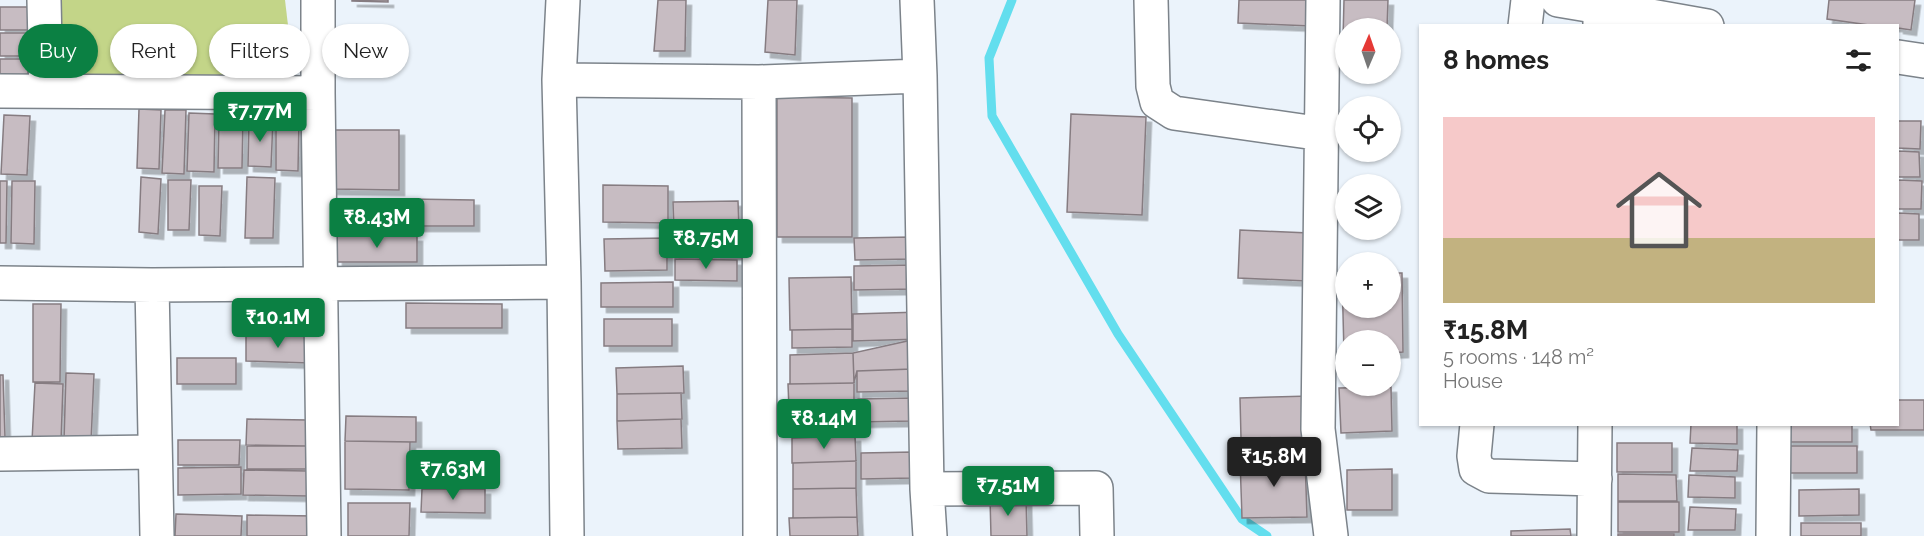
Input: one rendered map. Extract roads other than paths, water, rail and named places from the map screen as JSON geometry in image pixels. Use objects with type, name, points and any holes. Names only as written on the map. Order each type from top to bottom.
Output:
[{"type":"street","points":[[44,0],[46,91]]},
{"type":"street","points":[[318,0],[324,536]]},
{"type":"street","points":[[563,0],[559,80],[567,536]]},
{"type":"street","points":[[917,0],[927,489],[930,536]]},
{"type":"street","points":[[1151,0],[1154,86],[1157,102],[1174,113],[1323,134]]},
{"type":"street","points":[[1323,0],[1318,429],[1332,536]]},
{"type":"street","points":[[1525,24],[1528,0]]},
{"type":"street","points":[[1558,0],[1600,16],[1686,24]]},
{"type":"street","points":[[1899,57],[1924,61]]},
{"type":"street","points":[[559,80],[759,82],[920,76]]},
{"type":"street","points":[[759,82],[760,536]]},
{"type":"street","points":[[0,91],[318,93]]},
{"type":"street","points":[[0,283],[152,285],[564,282]]},
{"type":"street","points":[[152,285],[157,536]]},
{"type":"street","points":[[1478,426],[1474,456],[1476,469],[1489,476],[1595,479]]},
{"type":"street","points":[[1594,536],[1595,426]]},
{"type":"street","points":[[1773,536],[1774,426]]},
{"type":"street","points":[[0,454],[154,452]]},
{"type":"street","points":[[927,489],[1096,488],[1096,536]]},
{"type":"waterway","points":[[1012,0],[989,58],[992,116],[1118,334],[1242,519],[1267,536]]}]
